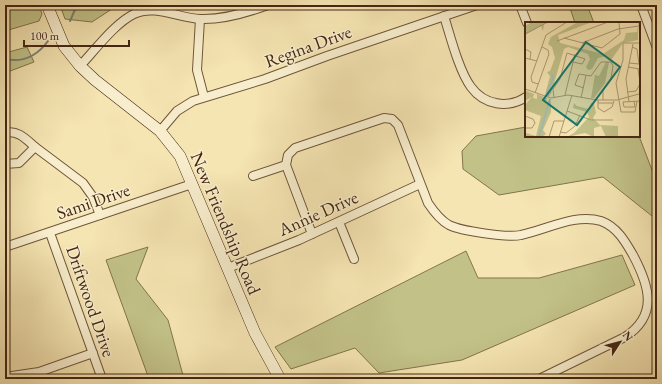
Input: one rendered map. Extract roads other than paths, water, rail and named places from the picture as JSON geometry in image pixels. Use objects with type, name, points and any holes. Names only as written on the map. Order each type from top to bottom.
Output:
[{"type":"street","name":"New Friendship Road","points":[[47,5],[64,46],[80,66],[160,131],[180,156],[255,333],[280,379]]},
{"type":"street","points":[[80,66],[123,21],[136,13],[155,10],[200,19],[228,16],[268,5]]},
{"type":"street","name":"Regina Drive","points":[[160,131],[181,108],[204,97],[265,79],[327,56],[477,5]]},
{"type":"street","points":[[520,5],[528,22]]},
{"type":"street","points":[[641,5],[657,48]]},
{"type":"street","points":[[444,16],[466,79],[477,94],[490,102],[506,104],[519,101],[525,98]]},
{"type":"street","points":[[200,19],[197,70],[204,97]]},
{"type":"street","points":[[312,234],[286,165],[288,155],[295,148],[382,118],[390,119],[398,125],[420,184],[434,213],[449,224],[460,229],[516,236],[576,220],[594,220],[615,229],[626,241],[641,269],[648,290],[647,309],[641,322],[625,337],[539,379]]},
{"type":"street","points":[[5,133],[13,132],[19,134],[83,183],[93,197],[100,215]]},
{"type":"street","points":[[5,164],[14,165],[19,163],[36,147]]},
{"type":"street","points":[[252,176],[286,165]]},
{"type":"street","name":"Sami Drive","points":[[5,247],[192,184]]},
{"type":"street","name":"Annie Drive","points":[[228,268],[312,234],[420,184]]},
{"type":"street","points":[[338,222],[354,259]]},
{"type":"street","name":"Driftwood Drive","points":[[50,233],[102,379]]},
{"type":"street","points":[[5,377],[39,372],[93,353]]},
{"type":"waterway","points":[[70,21],[77,5]]},
{"type":"waterway","points":[[5,59],[18,60],[29,57],[39,51],[48,41]]}]
